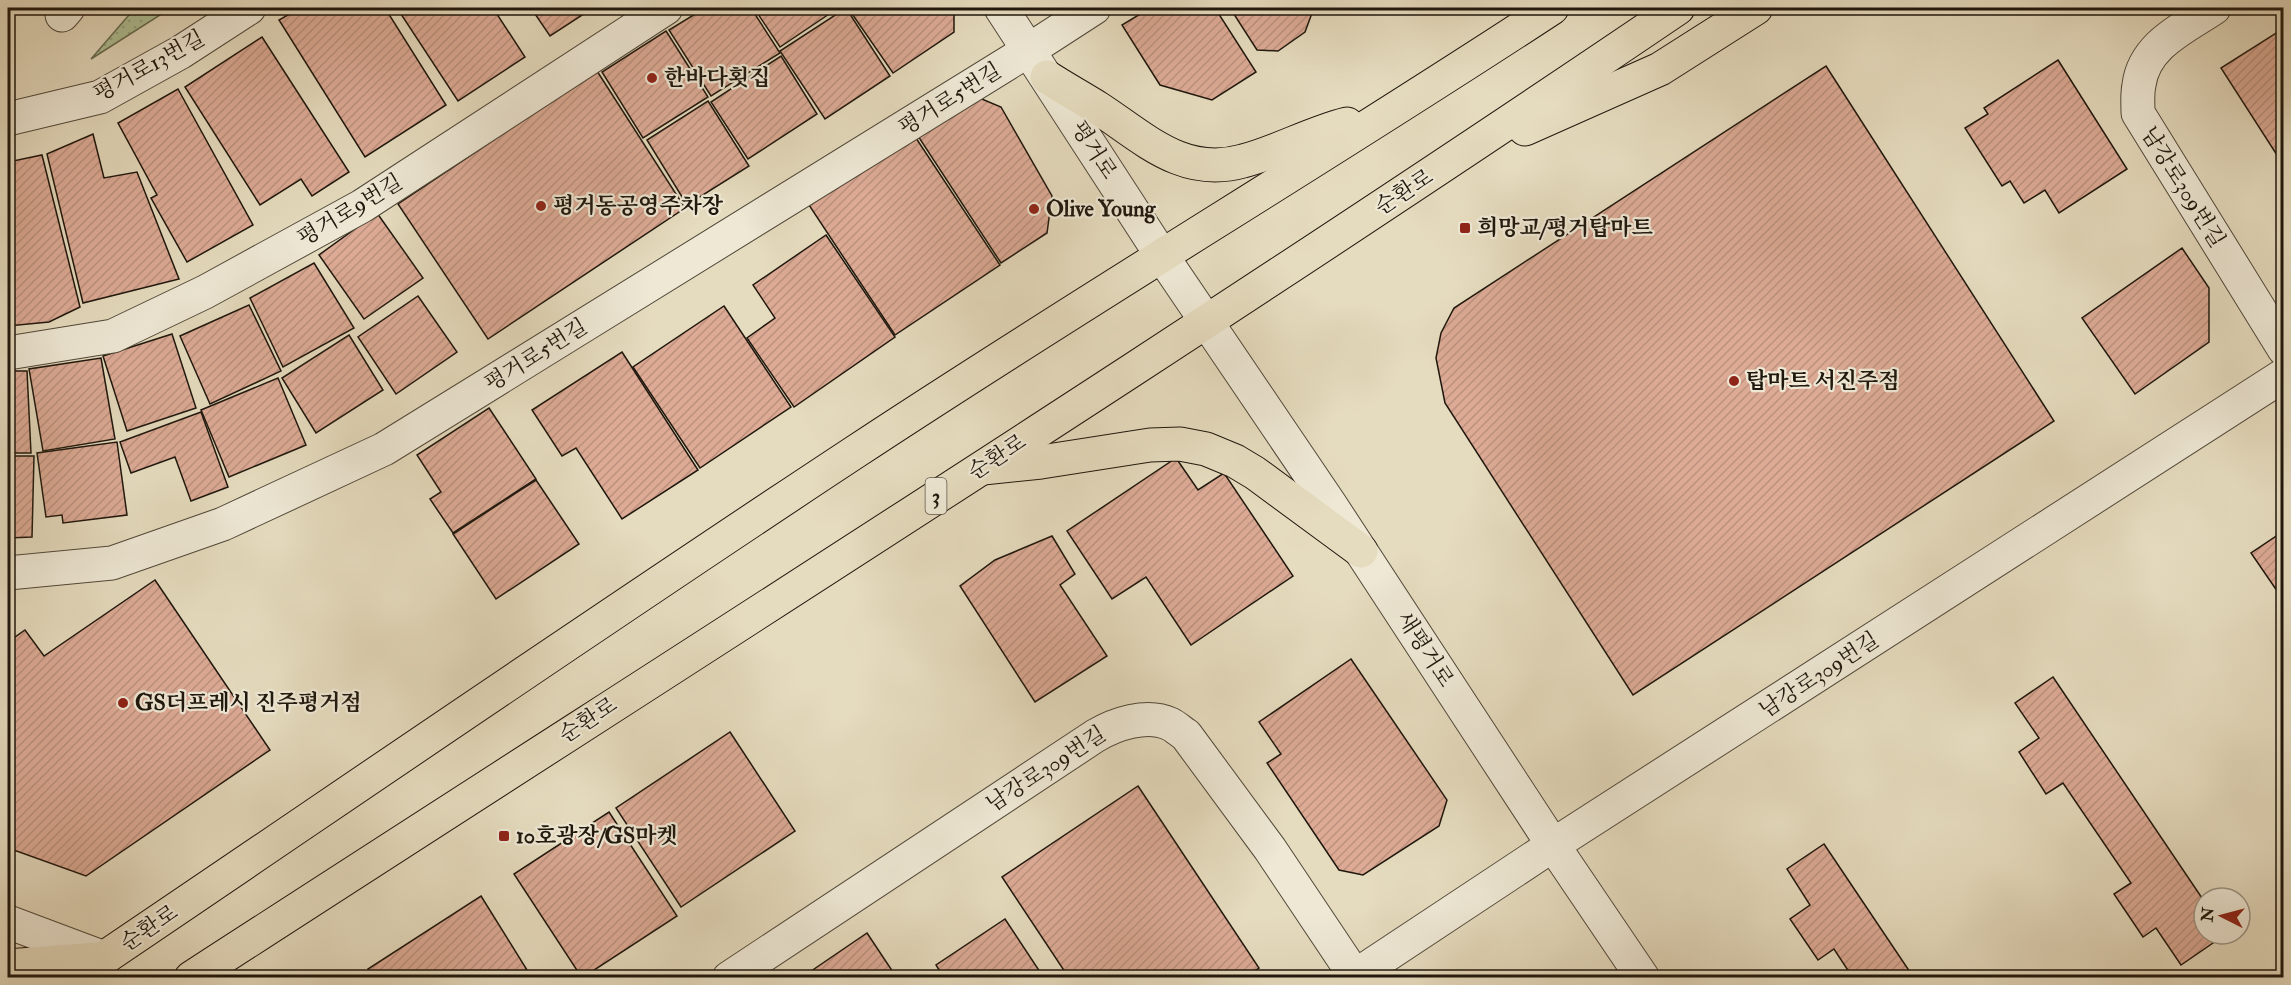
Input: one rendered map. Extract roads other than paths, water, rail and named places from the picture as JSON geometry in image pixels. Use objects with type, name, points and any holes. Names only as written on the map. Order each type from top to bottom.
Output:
[{"type":"main road","points":[[1426,90],[1518,8]]},
{"type":"main road","name":"순환로","points":[[69,978],[104,958],[856,452],[1552,8]]},
{"type":"main road","name":"순환로","points":[[191,978],[1450,163],[1678,8]]},
{"type":"main road","points":[[1450,163],[1660,69],[1756,8]]},
{"type":"main road","points":[[1047,77],[1153,147],[1177,159],[1196,163],[1219,165],[1241,162],[1338,126],[1386,115]]},
{"type":"main road","points":[[978,468],[1041,462],[1150,445],[1180,444],[1206,449],[1235,461],[1255,473],[1361,551]]},
{"type":"main road","points":[[8,966],[104,958]]},
{"type":"street","name":"평거로13번길","points":[[8,119],[100,97],[181,52],[249,8]]},
{"type":"street","name":"평거로9번길","points":[[8,353],[113,336],[205,292],[362,206],[666,8]]},
{"type":"street","name":"평거로","points":[[1001,8],[1162,256],[1207,321]]},
{"type":"street","name":"평거로5번길","points":[[8,573],[112,563],[223,524],[384,449],[1094,8]]},
{"type":"street","name":"남강로309번길","points":[[2214,8],[2163,41],[2146,60],[2139,84],[2138,113],[2283,349]]},
{"type":"street","name":"새평거로","points":[[1207,321],[1643,978]]},
{"type":"street","name":"남강로309번길","points":[[729,978],[1095,736],[1111,727],[1147,720],[1168,723],[1186,735],[1270,849],[1353,977],[1553,845],[2283,375]]},
{"type":"street","points":[[8,922],[104,958]]},
{"type":"place","name":"한바다횟집","points":[[652,78]]},
{"type":"place","name":"평거동공영주차장","points":[[541,206]]},
{"type":"place","name":"Olive Young","points":[[1034,209]]},
{"type":"place","name":"희망교/평거탑마트","points":[[1465,228]]},
{"type":"place","name":"탑마트 서진주점","points":[[1734,381]]},
{"type":"place","name":"GS더프레시 진주평거점","points":[[123,703]]},
{"type":"place","name":"10호광장/GS마켓","points":[[504,836]]}]
